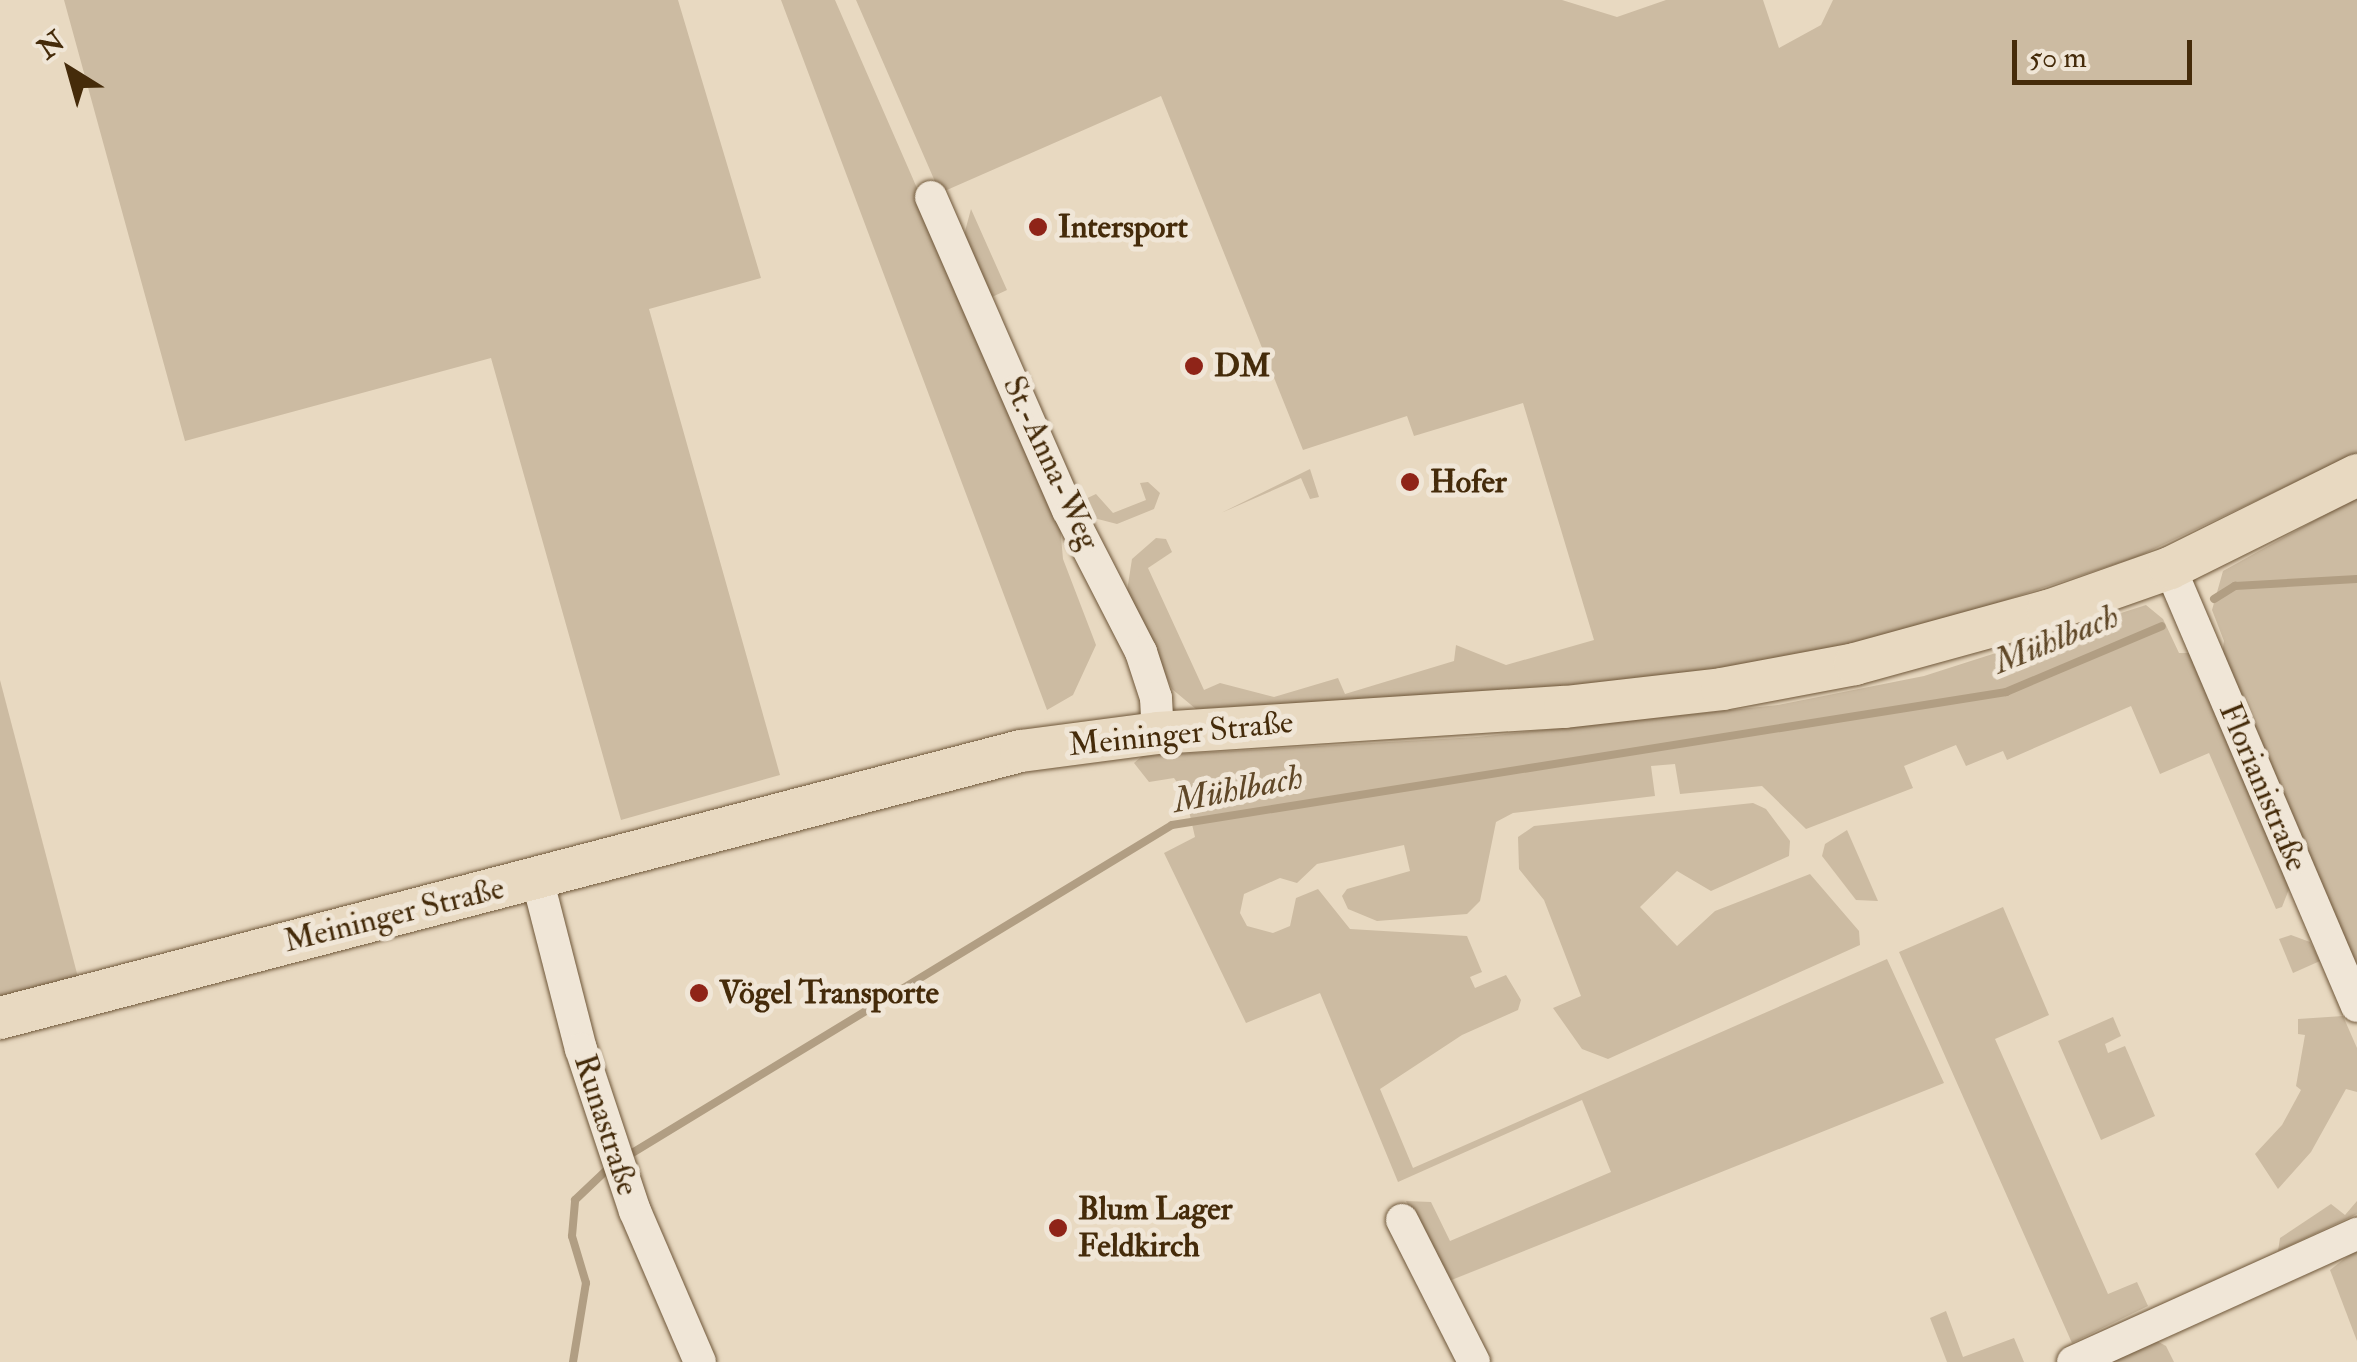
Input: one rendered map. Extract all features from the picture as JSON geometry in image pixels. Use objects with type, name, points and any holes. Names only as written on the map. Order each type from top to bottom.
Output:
[{"type":"main road","name":"Meininger Straße","points":[[0,1018],[940,768],[1158,733],[1565,707],[1722,689],[1952,640],[2170,568],[2357,475]]},
{"type":"street","name":"St.-Anna-Weg","points":[[931,197],[1068,510],[1141,652],[1156,698],[1158,733]]},
{"type":"street","name":"Florianistraße","points":[[2170,568],[2357,1006]]},
{"type":"street","name":"Runastraße","points":[[538,878],[576,1032],[653,1264],[700,1362]]},
{"type":"street","points":[[1402,1220],[1474,1362]]},
{"type":"street","points":[[2073,1362],[2357,1234]]},
{"type":"shaded area","points":[[64,0],[678,0],[761,278],[649,309],[780,775],[621,820],[491,358],[185,441]]},
{"type":"shaded area","points":[[781,0],[835,0],[1059,514],[1063,559],[1096,645],[1073,695],[1047,710]]},
{"type":"shaded area","points":[[856,0],[1562,0],[1617,17],[1666,0],[1763,0],[1779,48],[1821,25],[1833,0],[2357,0],[2357,453],[2137,557],[1890,638],[1686,680],[1196,709],[1172,689],[1127,591],[1132,559],[1156,538],[1166,539],[1172,552],[1148,568],[1204,690],[1220,683],[1274,697],[1338,678],[1345,694],[1454,661],[1456,645],[1506,665],[1594,640],[1523,403],[1414,436],[1407,416],[1303,450],[1161,96],[940,193]]},
{"type":"shaded area","points":[[971,209],[1007,290],[992,297],[1081,501],[1096,494],[1113,513],[1146,500],[1140,483],[1148,482],[1160,493],[1154,509],[1117,524],[1086,516],[964,235]]},
{"type":"shaded area","points":[[1310,469],[1319,497],[1310,499],[1301,478],[1221,513]]},
{"type":"shaded area","points":[[2357,497],[2357,974],[2222,654],[2224,641],[2212,610],[2223,571]]},
{"type":"shaded area","points":[[2146,605],[2163,619],[2179,653],[2189,653],[2291,884],[2282,907],[2276,909],[2209,753],[2160,774],[2131,706],[2007,760],[2003,751],[1966,766],[1956,745],[1904,766],[1913,788],[1806,829],[1762,786],[1680,794],[1675,764],[1651,766],[1655,796],[1513,813],[1496,822],[1480,901],[1467,914],[1377,921],[1348,909],[1342,896],[1347,889],[1410,871],[1404,845],[1317,864],[1297,883],[1280,878],[1244,894],[1240,913],[1247,926],[1273,933],[1290,926],[1296,898],[1318,889],[1350,929],[1467,936],[1482,972],[1470,977],[1475,988],[1506,975],[1521,1000],[1518,1010],[1462,1035],[1380,1089],[1413,1168],[1887,959],[1944,1083],[1444,1283],[1406,1201],[1431,1202],[1450,1241],[1611,1172],[1582,1100],[1398,1182],[1320,993],[1246,1023],[1164,853],[1195,837],[1185,794],[1174,778],[1149,782],[1134,763],[1142,756],[1477,737],[1778,705],[1924,676]]},
{"type":"shaded area","points":[[0,680],[79,981],[0,1003]]},
{"type":"shaded area","points":[[1753,803],[1766,809],[1790,841],[1789,856],[1711,891],[1677,871],[1640,907],[1677,946],[1715,911],[1810,874],[1859,931],[1860,945],[1608,1059],[1582,1049],[1553,1008],[1581,996],[1544,900],[1519,869],[1518,837],[1534,826]]},
{"type":"shaded area","points":[[1847,830],[1878,901],[1856,900],[1822,856],[1825,844]]},
{"type":"shaded area","points":[[2003,907],[2049,1015],[1995,1039],[2108,1294],[2137,1282],[2148,1306],[2072,1343],[1899,952]]},
{"type":"shaded area","points":[[2291,935],[2310,942],[2320,961],[2293,973],[2279,939]]},
{"type":"shaded area","points":[[2343,1016],[2357,1048],[2357,1092],[2346,1089],[2311,1152],[2278,1189],[2255,1154],[2282,1125],[2301,1090],[2296,1086],[2305,1035],[2298,1034],[2298,1019]]},
{"type":"shaded area","points":[[2113,1017],[2121,1036],[2105,1044],[2108,1053],[2125,1046],[2155,1116],[2101,1140],[2058,1041]]},
{"type":"shaded area","points":[[2357,1201],[2357,1214],[2278,1251],[2280,1238],[2331,1204],[2345,1215]]},
{"type":"shaded area","points":[[2357,1249],[2357,1341],[2330,1270]]},
{"type":"shaded area","points":[[1946,1311],[1963,1357],[2014,1338],[2024,1362],[1947,1362],[1930,1318]]},
{"type":"shaded area","points":[[2153,1339],[2166,1346],[2174,1362],[2103,1362]]},
{"type":"waterway","name":"Mühlbach","points":[[2214,599],[2235,586],[2357,579]]},
{"type":"waterway","name":"Mühlbach","points":[[624,1158],[1172,825],[2006,692],[2162,626]]},
{"type":"waterway","name":"Mühlbach","points":[[573,1362],[586,1283],[572,1236],[575,1200],[612,1165]]},
{"type":"place","name":"Intersport","points":[[1038,227]]},
{"type":"place","name":"DM","points":[[1194,366]]},
{"type":"place","name":"Hofer","points":[[1410,482]]},
{"type":"place","name":"Vögel Transporte","points":[[699,993]]},
{"type":"place","name":"Blum Lager Feldkirch","points":[[1058,1228]]}]
